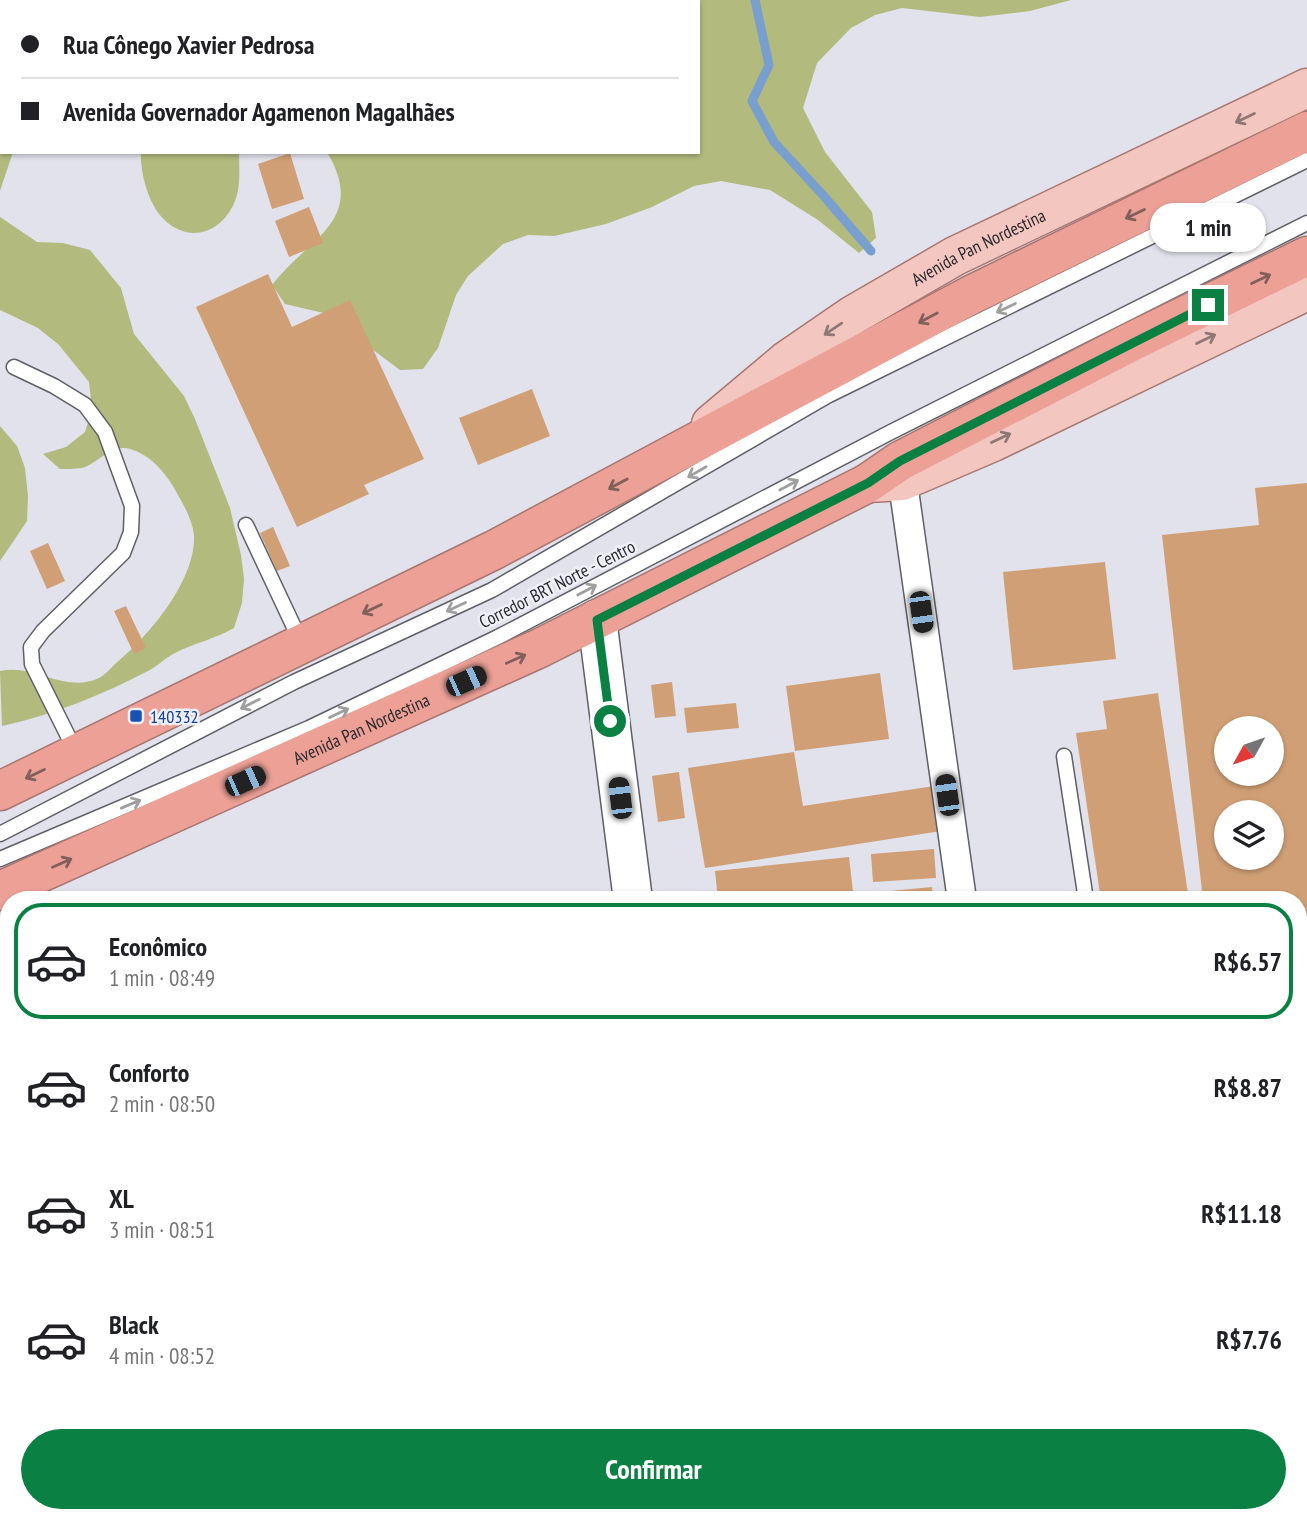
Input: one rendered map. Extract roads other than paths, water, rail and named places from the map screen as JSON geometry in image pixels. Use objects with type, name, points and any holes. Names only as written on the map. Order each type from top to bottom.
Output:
[{"type":"highway","name":"Avenida Pan Nordestina","points":[[0,791],[557,517],[678,452],[1060,265],[1307,131]]},
{"type":"highway","name":"Avenida Pan Nordestina","points":[[0,891],[597,620],[890,475],[1127,329],[1307,256]]},
{"type":"main road","name":"Avenida Pan Nordestina","points":[[678,452],[786,361],[865,308],[955,256],[1307,88]]},
{"type":"main road","name":"Avenida Pan Nordestina","points":[[890,475],[993,442],[1307,291]]},
{"type":"street","points":[[890,475],[960,891]]},
{"type":"street","points":[[597,620],[632,891]]},
{"type":"lane","name":"Corredor BRT Norte - Centro","points":[[0,834],[294,682],[492,590],[1060,265],[1307,160]]},
{"type":"lane","name":"Corredor BRT Norte - Centro","points":[[0,859],[309,728],[486,643],[1127,329],[1307,223]]},
{"type":"lane","points":[[14,367],[54,386],[85,405],[105,432],[132,506],[131,532],[123,553],[43,631],[31,647],[32,664],[76,754]]},
{"type":"lane","points":[[246,526],[302,643]]},
{"type":"lane","points":[[1064,756],[1085,891]]},
{"type":"waterway","points":[[755,0],[769,65],[752,101],[774,142],[871,251]]},
{"type":"place","name":"140332","points":[[136,716]]}]
